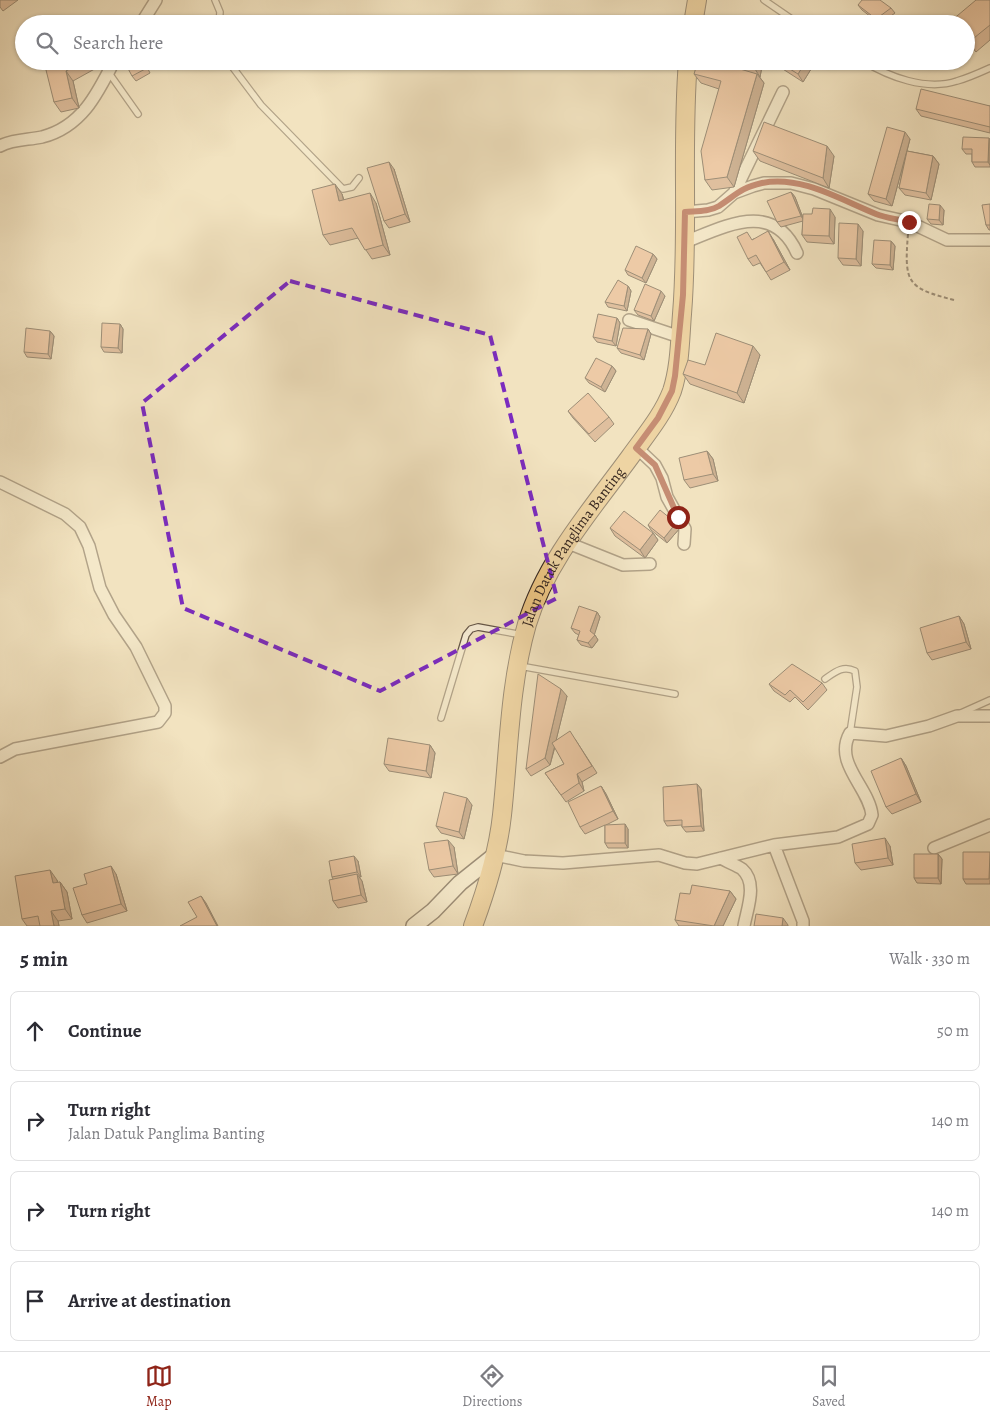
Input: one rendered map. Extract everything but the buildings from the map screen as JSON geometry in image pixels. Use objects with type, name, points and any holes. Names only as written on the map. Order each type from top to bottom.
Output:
[{"type":"main road","points":[[694,15],[697,0]]},
{"type":"main road","name":"Jalan Datuk Panglima Banting","points":[[473,926],[495,855],[502,817],[508,733],[524,635],[545,579],[568,543],[658,418],[672,391],[680,337],[685,242],[688,70]]},
{"type":"street","points":[[147,15],[156,0]]},
{"type":"street","points":[[0,146],[27,138],[41,137],[75,121],[88,108],[109,72]]},
{"type":"street","points":[[734,193],[783,92]]},
{"type":"street","points":[[685,212],[708,210],[718,206],[734,193],[764,183],[791,183],[814,188],[878,215],[909,222],[947,240],[990,240]]},
{"type":"street","points":[[685,242],[737,222],[756,220],[782,231],[792,242],[797,253]]},
{"type":"street","points":[[629,320],[680,337]]},
{"type":"street","points":[[636,448],[655,465],[662,478],[667,497],[685,530],[684,544]]},
{"type":"street","points":[[0,482],[65,514],[80,527],[89,546],[100,588],[114,615],[136,647],[166,706],[166,713],[158,722],[15,749],[0,756]]},
{"type":"street","points":[[568,543],[624,565],[650,564]]},
{"type":"street","points":[[414,926],[433,911],[460,883],[495,855],[543,863],[659,855],[689,864],[774,845],[838,836],[868,824],[872,815],[868,797],[849,768],[845,752],[845,742],[850,733],[886,736],[929,726],[957,716],[990,716]]},
{"type":"street","points":[[934,848],[990,825]]},
{"type":"street","points":[[774,845],[803,920],[803,926]]},
{"type":"street","points":[[721,858],[742,870],[748,878],[751,894],[744,926]]},
{"type":"lane","points":[[215,0],[220,15]]},
{"type":"lane","points":[[764,0],[786,15]]},
{"type":"lane","points":[[882,70],[902,79],[924,83],[955,82],[990,68]]},
{"type":"lane","points":[[235,70],[261,105],[342,189],[352,187],[359,178]]},
{"type":"lane","points":[[109,72],[138,114]]},
{"type":"lane","points":[[441,718],[466,635],[471,629],[478,627],[524,635]]},
{"type":"lane","points":[[518,666],[675,694]]},
{"type":"lane","points":[[826,679],[839,670],[849,668],[855,671],[857,687],[850,733]]},
{"type":"lane","points":[[957,716],[990,700]]},
{"type":"path","points":[[909,222],[906,262],[908,274],[919,288],[954,300]]},
{"type":"highlighted area","points":[[290,281],[490,335],[557,598],[380,691],[183,608],[142,403]]},
{"type":"route","points":[[678,517],[667,497],[662,478],[655,465],[636,448],[658,418],[672,391],[678,360],[683,295],[685,212],[708,210],[718,206],[734,193],[764,183],[776,182],[814,188],[878,215],[909,222]]}]
